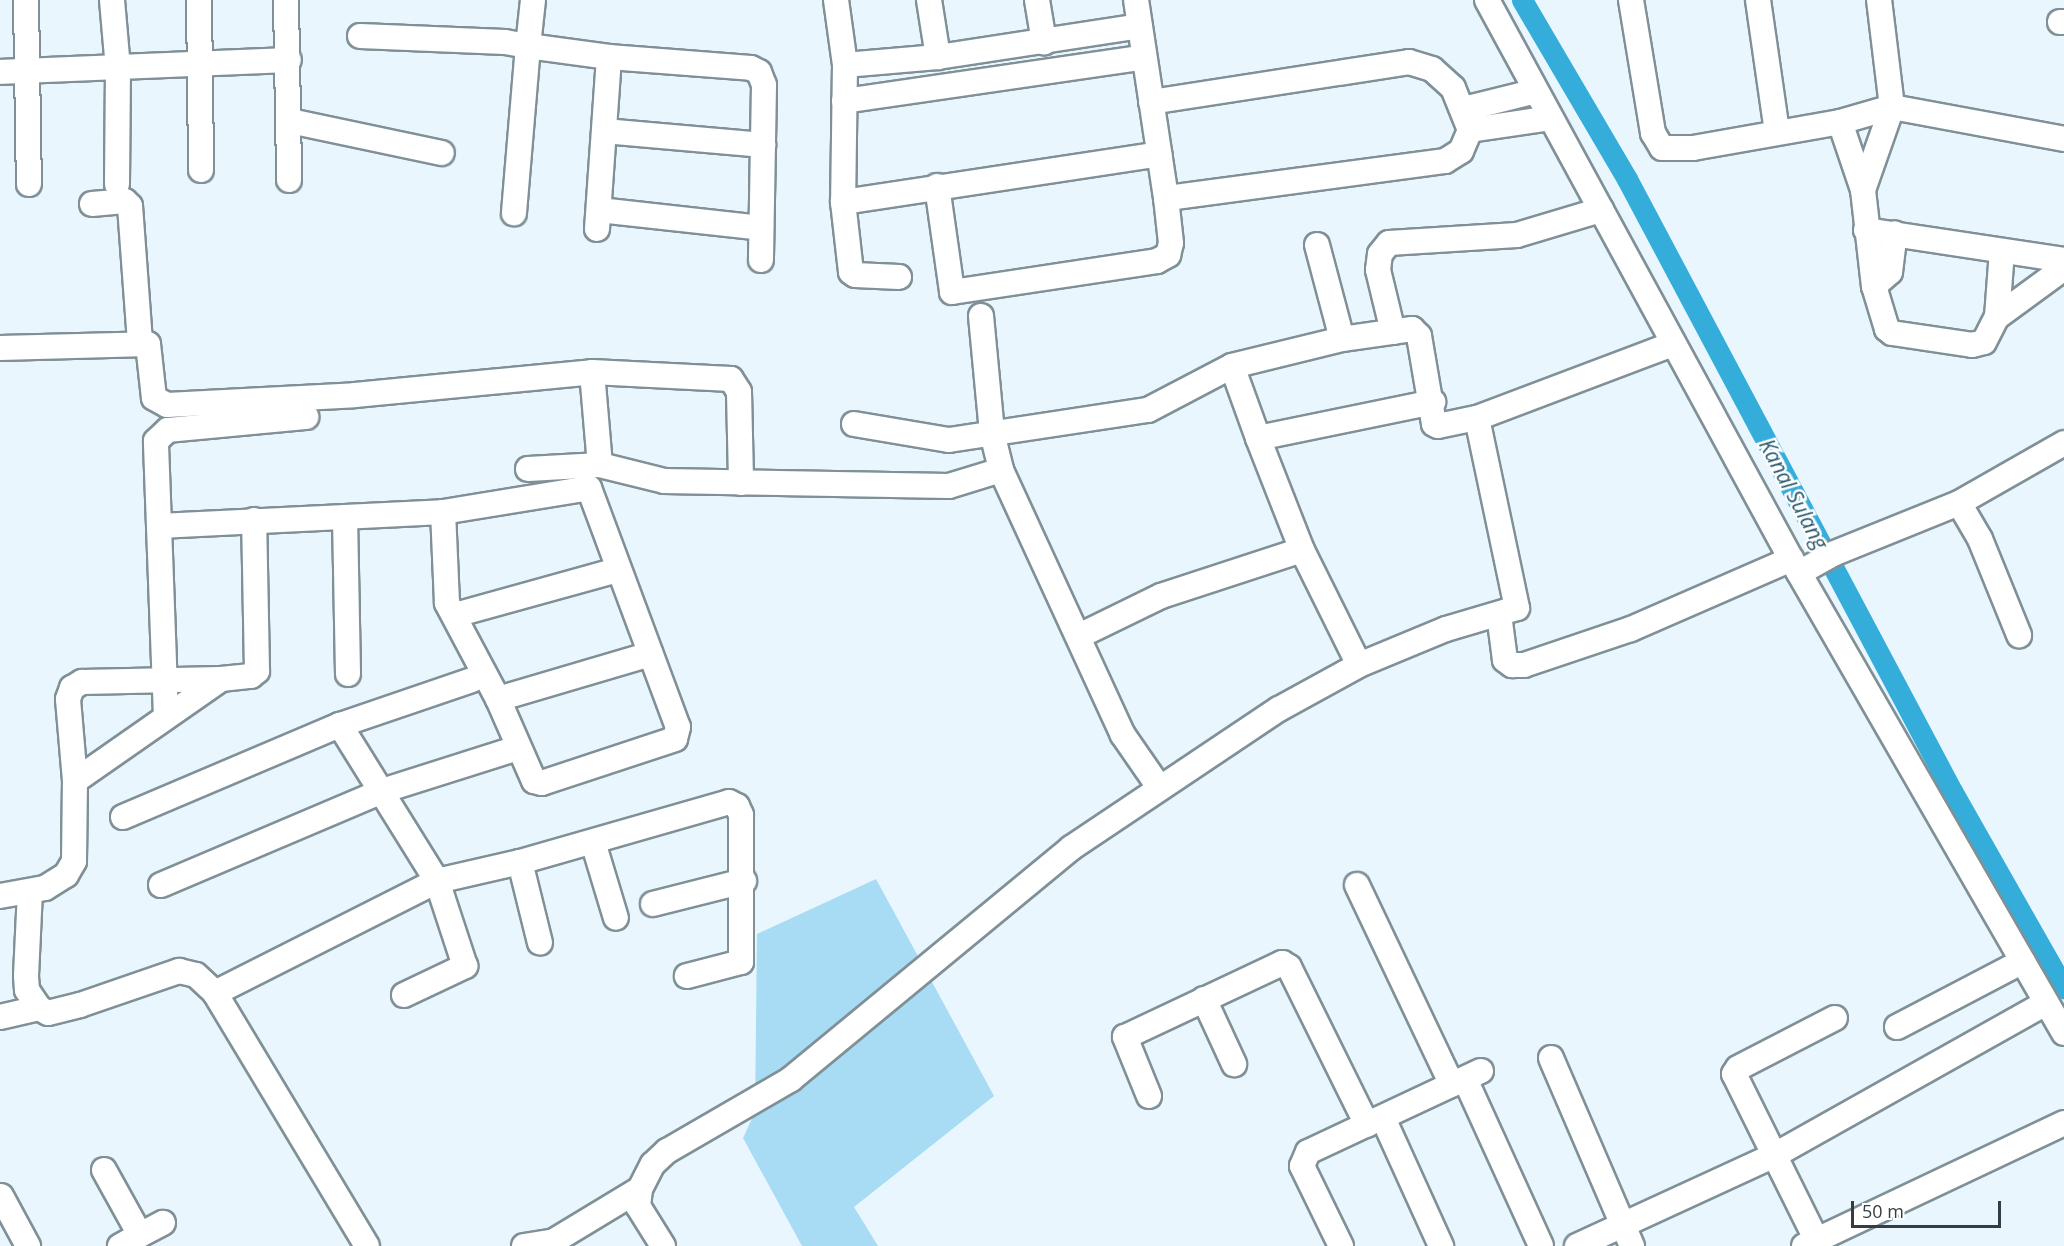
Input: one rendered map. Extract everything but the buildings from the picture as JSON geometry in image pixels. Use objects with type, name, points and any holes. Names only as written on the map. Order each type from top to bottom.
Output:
[{"type":"street","points":[[26,0],[29,184]]},
{"type":"street","points":[[112,0],[118,68],[117,184]]},
{"type":"street","points":[[199,0],[201,170]]},
{"type":"street","points":[[286,0],[290,121],[288,180]]},
{"type":"street","points":[[514,213],[533,0]]},
{"type":"street","points":[[836,0],[845,65],[843,202],[851,272],[855,275],[899,277]]},
{"type":"street","points":[[929,0],[938,57]]},
{"type":"street","points":[[1037,0],[1044,42]]},
{"type":"street","points":[[937,186],[952,292],[1157,261],[1168,255],[1171,243],[1166,198],[1136,0]]},
{"type":"street","points":[[1487,0],[1673,344],[2064,1033]]},
{"type":"street","points":[[1631,0],[1656,142],[1662,147],[1693,148],[1840,122],[1892,107],[2064,139]]},
{"type":"street","points":[[1758,0],[1777,132]]},
{"type":"street","points":[[1863,190],[1892,107],[1879,0]]},
{"type":"street","points":[[845,65],[938,57],[1140,26]]},
{"type":"street","points":[[360,36],[505,42],[609,57],[751,68],[759,72],[764,85],[761,260]]},
{"type":"street","points":[[609,57],[598,219],[761,228]]},
{"type":"street","points":[[844,102],[1144,57]]},
{"type":"street","points":[[0,72],[289,60]]},
{"type":"street","points":[[1151,102],[1409,62],[1432,69],[1453,88],[1467,119],[1461,151],[1445,160],[1166,198]]},
{"type":"street","points":[[1467,119],[1536,91]]},
{"type":"street","points":[[1467,119],[1550,118]]},
{"type":"street","points":[[290,121],[442,153]]},
{"type":"street","points":[[1840,122],[1863,190],[1874,286],[1887,329],[1892,333],[1972,345],[1984,342],[1997,317],[2002,250]]},
{"type":"street","points":[[604,131],[763,145]]},
{"type":"street","points":[[843,202],[1159,154]]},
{"type":"street","points":[[92,204],[125,201],[130,206],[140,343]]},
{"type":"street","points":[[1393,332],[1378,270],[1380,254],[1389,243],[1517,235],[1601,210]]},
{"type":"street","points":[[1866,231],[1895,233],[2064,260]]},
{"type":"street","points":[[1874,286],[1890,272],[1895,233]]},
{"type":"street","points":[[1317,245],[1342,339]]},
{"type":"street","points":[[1997,317],[2064,268]]},
{"type":"street","points":[[981,316],[992,433],[1000,470],[1123,735],[1159,787]]},
{"type":"street","points":[[854,424],[949,440],[1148,410],[1232,366],[1342,339],[1412,329],[1418,332],[1437,426],[1477,418],[1673,344]]},
{"type":"street","points":[[0,348],[140,343],[150,347],[154,398],[167,405],[355,395],[592,372],[731,379],[739,392],[741,483]]},
{"type":"street","points":[[1232,366],[1302,550],[1359,665]]},
{"type":"street","points":[[592,372],[600,465]]},
{"type":"street","points":[[1258,438],[1433,402]]},
{"type":"street","points":[[166,717],[156,441],[160,433],[306,417]]},
{"type":"street","points":[[663,1246],[642,1216],[640,1190],[653,1164],[667,1150],[791,1079],[1071,848],[1159,787],[1279,709],[1359,665],[1446,629],[1499,614],[1517,606],[1477,418]]},
{"type":"street","points":[[1499,614],[1505,660],[1512,665],[1524,665],[1631,629],[1835,553],[1959,503],[2064,443]]},
{"type":"street","points":[[528,470],[600,465],[664,481],[949,486],[1000,470]]},
{"type":"street","points":[[159,526],[443,512],[589,488],[617,570],[678,728],[675,739],[542,783],[532,776],[498,699],[447,603],[443,512]]},
{"type":"street","points":[[1959,503],[1980,539],[2019,635]]},
{"type":"street","points":[[345,517],[348,674]]},
{"type":"street","points":[[0,896],[30,891],[55,883],[66,875],[74,861],[75,781],[68,699],[72,688],[82,682],[220,679],[251,676],[257,671],[254,520]]},
{"type":"street","points":[[1079,636],[1161,596],[1302,550]]},
{"type":"street","points":[[455,615],[617,570]]},
{"type":"street","points":[[498,699],[651,654]]},
{"type":"street","points":[[75,781],[220,679]]},
{"type":"street","points":[[123,816],[340,725],[472,680]]},
{"type":"street","points":[[340,725],[437,881],[465,966],[404,995]]},
{"type":"street","points":[[161,885],[381,791],[508,751]]},
{"type":"street","points":[[215,993],[437,881],[520,862],[729,802],[738,806],[741,815],[744,881],[741,962],[687,976]]},
{"type":"street","points":[[593,842],[616,918]]},
{"type":"street","points":[[520,862],[540,943]]},
{"type":"street","points":[[653,904],[744,881]]},
{"type":"street","points":[[1357,885],[1466,1078],[1541,1246]]},
{"type":"street","points":[[30,891],[27,990],[39,1008],[48,1013],[80,1005],[179,970],[196,975],[215,993],[367,1246]]},
{"type":"street","points":[[1897,1028],[2023,961]]},
{"type":"street","points":[[1149,1096],[1124,1039],[1280,963],[1287,964],[1375,1121],[1441,1246]]},
{"type":"street","points":[[1204,999],[1234,1064]]},
{"type":"street","points":[[1577,1246],[1629,1236],[2046,1003]]},
{"type":"street","points":[[0,1017],[39,1008]]},
{"type":"street","points":[[1835,1018],[1738,1068],[1734,1074],[1775,1155],[1810,1243],[2064,1123]]},
{"type":"street","points":[[1551,1058],[1629,1236]]},
{"type":"street","points":[[1341,1246],[1302,1166],[1308,1152],[1466,1078]]},
{"type":"street","points":[[104,1170],[130,1241],[163,1223]]},
{"type":"street","points":[[524,1246],[554,1241],[640,1190]]},
{"type":"street","points":[[1,1196],[28,1246]]},
{"type":"shaded area","points":[[876,879],[994,1096],[854,1207],[878,1246],[802,1246],[743,1138],[755,1112],[757,934]]},
{"type":"waterway","name":"Kanal Sulang","points":[[1522,0],[1627,179],[1952,791],[2064,988]]}]
